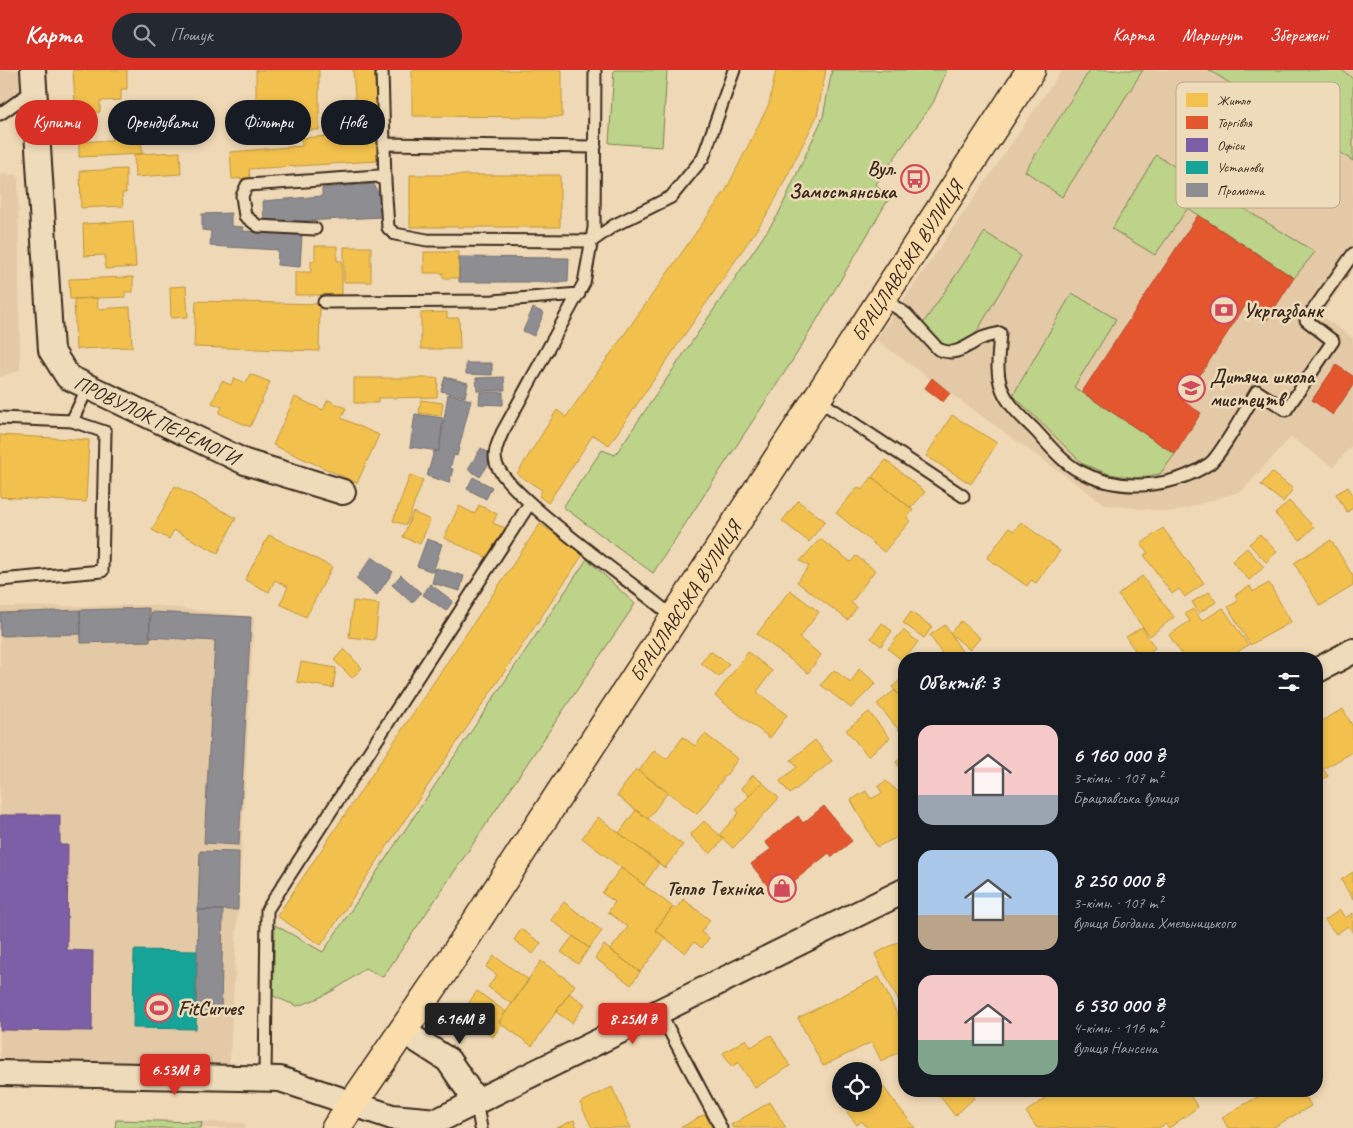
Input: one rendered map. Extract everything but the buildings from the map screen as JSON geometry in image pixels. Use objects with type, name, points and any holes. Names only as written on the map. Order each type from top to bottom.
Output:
[{"type":"main road","name":"БРАЦЛАВСЬКА ВУЛИЦЯ","points":[[336,1128],[403,1031],[1031,70]]},
{"type":"street","name":"ПРОВУЛОК ПЕРЕМОГИ","points":[[33,80],[51,350],[68,377],[245,462],[344,492]]},
{"type":"street","points":[[1323,667],[1353,651]]},
{"type":"street","points":[[0,1073],[280,1079],[392,1117],[431,1125],[476,1101],[898,894]]},
{"type":"street","points":[[403,1031],[448,1060],[476,1101]]},
{"type":"lane","points":[[382,70],[383,100]]},
{"type":"lane","points":[[595,70],[594,228],[584,284],[502,433],[495,450],[496,463],[504,477],[530,503],[651,597],[674,618]]},
{"type":"lane","points":[[384,145],[388,228],[395,234],[427,240],[592,241],[613,226],[671,196],[703,158],[734,70]]},
{"type":"lane","points":[[0,114],[33,80]]},
{"type":"lane","points":[[385,144],[595,147]]},
{"type":"lane","points":[[316,229],[258,226],[244,216],[242,196],[246,185],[378,176],[385,181]]},
{"type":"lane","points":[[882,298],[906,314],[938,349],[945,352],[964,349],[981,339],[1000,333],[998,364],[1001,387],[1006,399],[1055,452],[1079,471],[1102,480],[1124,485],[1151,486],[1192,474],[1212,463],[1257,391],[1286,410],[1333,341],[1306,320],[1353,254]]},
{"type":"lane","points":[[324,302],[493,301],[580,294]]},
{"type":"lane","points":[[72,421],[88,386]]},
{"type":"lane","points":[[817,398],[963,496]]},
{"type":"lane","points":[[0,418],[72,421],[106,432],[102,571],[0,580]]},
{"type":"lane","points":[[265,1078],[267,910],[530,503]]},
{"type":"lane","points":[[659,1011],[721,1128]]},
{"type":"lane","points":[[476,1101],[480,1128]]},
{"type":"shaded area","points":[[0,70],[33,70],[34,90],[0,104]]},
{"type":"shaded area","points":[[1062,70],[1353,70],[1353,269],[1321,316],[1353,338],[1353,444],[1333,467],[1291,437],[1242,491],[1174,512],[1106,505],[876,340]]},
{"type":"shaded area","points":[[0,174],[18,175],[20,370],[0,377]]},
{"type":"shaded area","points":[[151,605],[254,617],[229,1072],[0,1070],[0,607]]},
{"type":"shaded area","points":[[116,1120],[244,1123],[246,1128],[115,1128]]},
{"type":"green space","points":[[614,70],[667,70],[662,147],[609,143]]},
{"type":"green space","points":[[832,70],[947,70],[933,103],[876,184],[888,200],[796,355],[653,573],[563,507],[602,450],[615,455],[778,215],[823,117]]},
{"type":"green space","points":[[1090,70],[1143,70],[1062,197],[1025,171]]},
{"type":"green space","points":[[1209,70],[1342,70],[1353,79],[1353,161],[1340,153],[1340,82],[1228,82]]},
{"type":"green space","points":[[1156,155],[1176,167],[1176,208],[1188,208],[1155,255],[1112,229]]},
{"type":"green space","points":[[1188,208],[1243,208],[1315,252],[1294,278]]},
{"type":"green space","points":[[985,232],[1021,256],[976,333],[960,346],[947,347],[935,339],[922,325]]},
{"type":"green space","points":[[1072,293],[1116,319],[1074,387],[1175,454],[1160,474],[1136,478],[1109,474],[1083,464],[1013,395]]},
{"type":"green space","points":[[587,559],[635,604],[383,977],[365,968],[333,990],[297,1006],[273,996],[275,925],[323,952]]},
{"type":"green space","points":[[116,1120],[202,1122],[201,1128],[115,1128]]},
{"type":"place","name":"Вул. Замостянська","points":[[915,179]]},
{"type":"place","name":"Укргазбанк","points":[[1224,310]]},
{"type":"place","name":"Дитяча школа мистецтв","points":[[1191,388]]},
{"type":"place","name":"Тепло Техніка","points":[[782,888]]},
{"type":"place","name":"FitCurves","points":[[159,1008]]}]
